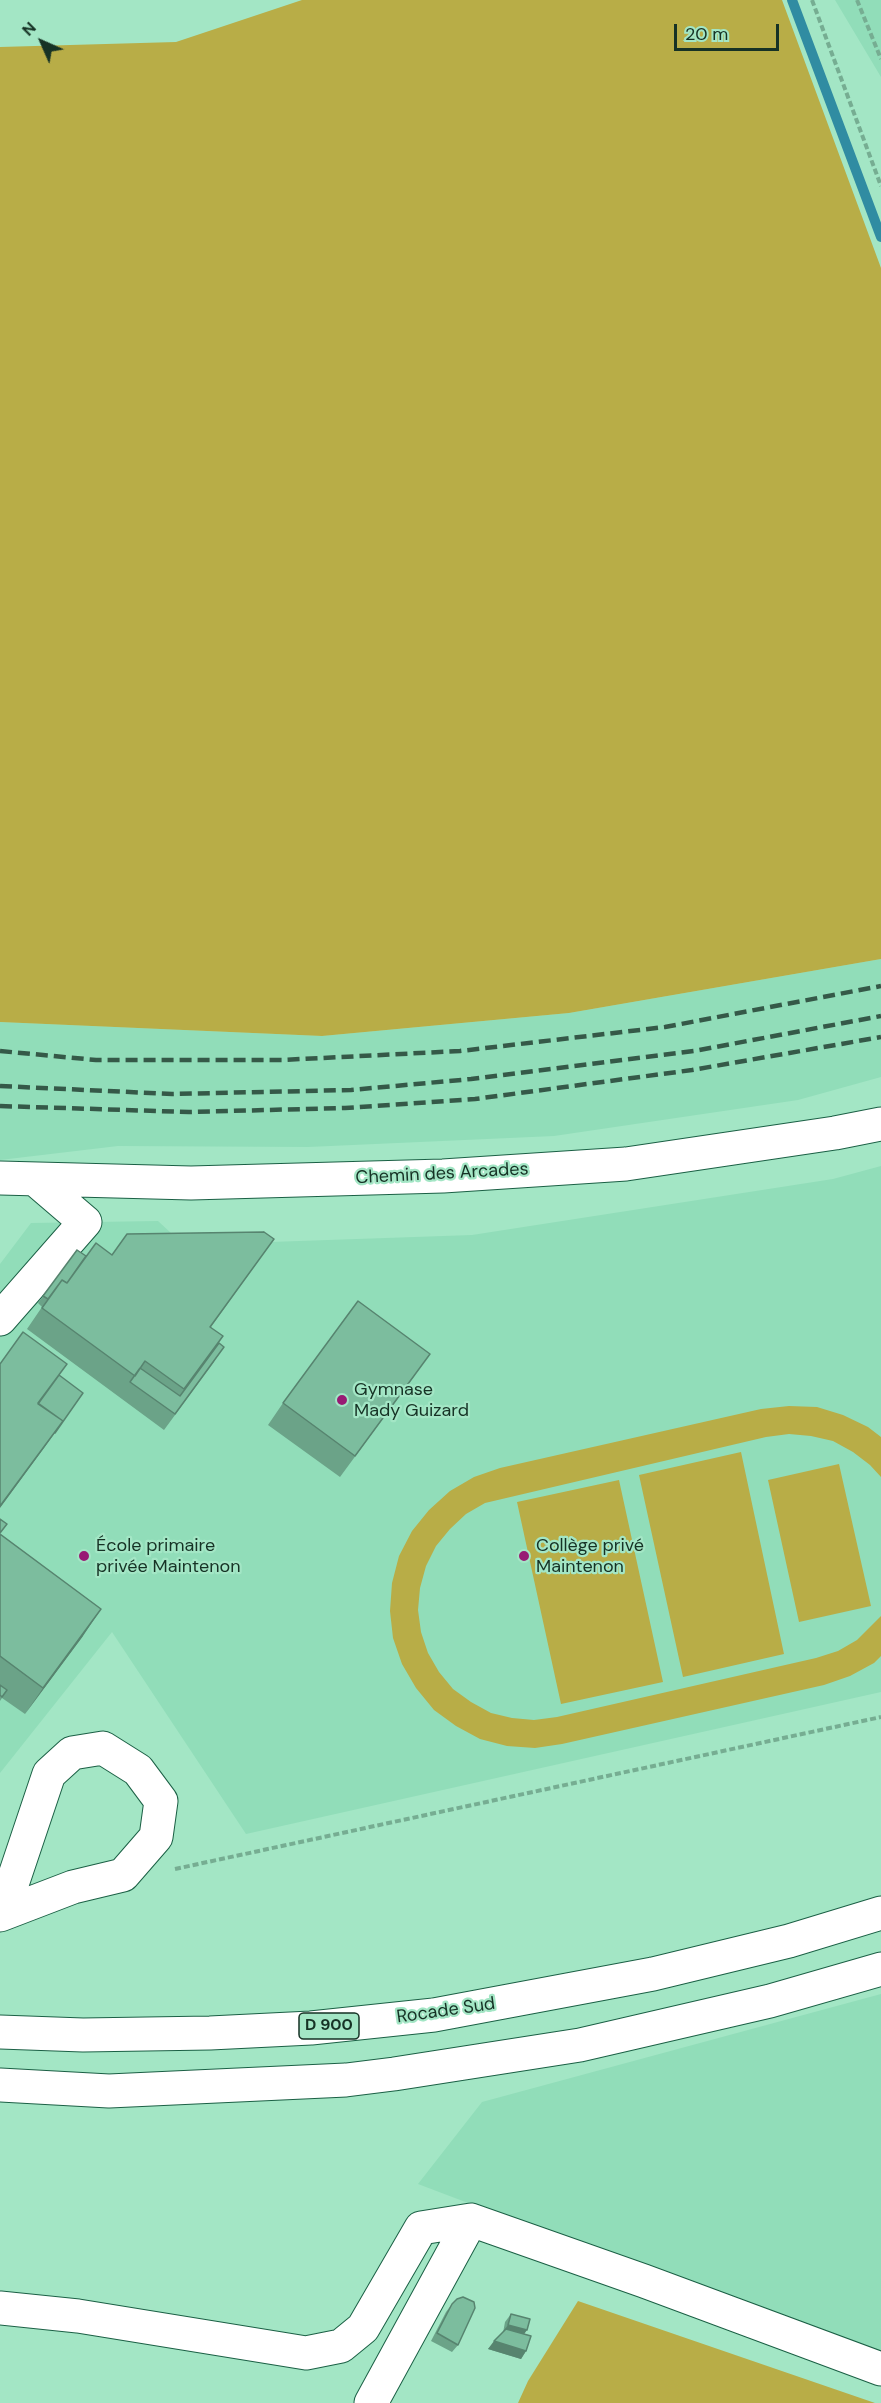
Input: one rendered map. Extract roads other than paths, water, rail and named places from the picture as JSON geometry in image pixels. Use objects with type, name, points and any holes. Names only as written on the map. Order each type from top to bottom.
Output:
[{"type":"street","name":"Chemin des Arcades","points":[[0,1178],[191,1183],[454,1176],[626,1164],[881,1124]]},
{"type":"street","points":[[0,1319],[85,1222],[36,1180]]},
{"type":"street","points":[[103,1748],[138,1770],[161,1801],[156,1837],[123,1875],[73,1887],[1,1914],[49,1774],[72,1753],[103,1748]]},
{"type":"street","name":"Rocade Sud","points":[[0,2032],[83,2035],[210,2033],[310,2028],[434,2015],[653,1974],[789,1941],[881,1913]]},
{"type":"street","points":[[0,2085],[108,2091],[346,2080],[394,2074],[580,2045],[770,2001],[881,1969]]},
{"type":"street","points":[[371,2403],[471,2220]]},
{"type":"street","points":[[0,2308],[78,2316],[306,2353],[341,2346],[363,2328],[421,2228],[471,2220],[645,2281],[881,2369]]},
{"type":"waterway","points":[[792,0],[881,237]]},
{"type":"railway","points":[[0,1051],[96,1060],[282,1060],[460,1051],[665,1027],[881,986]]},
{"type":"railway","points":[[0,1086],[172,1094],[351,1090],[471,1079],[694,1051],[881,1016]]},
{"type":"railway","points":[[0,1106],[189,1112],[345,1108],[475,1099],[692,1070],[881,1037]]},
{"type":"place","name":"Gymnase Mady Guizard","points":[[342,1400]]},
{"type":"place","name":"École primaire privée Maintenon","points":[[84,1556]]},
{"type":"place","name":"Collège privé Maintenon","points":[[524,1556]]}]
